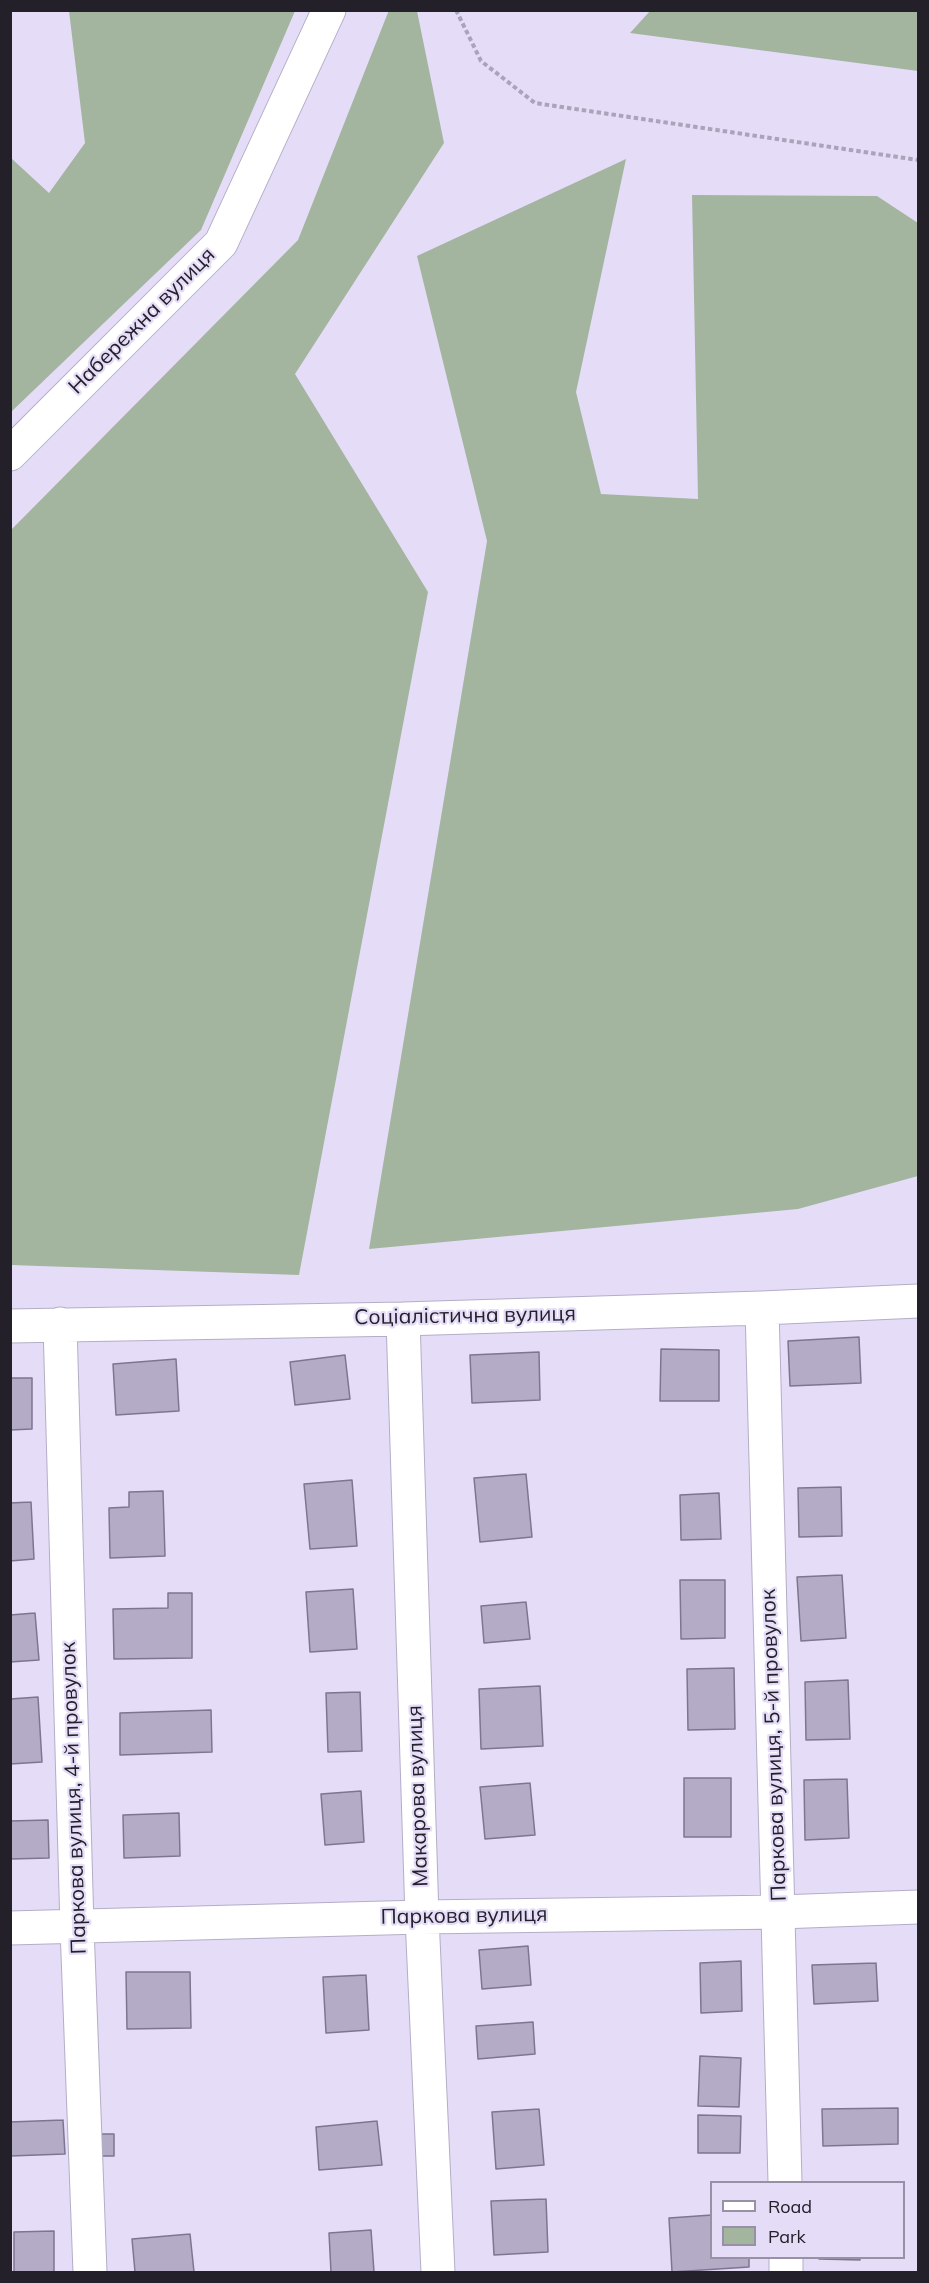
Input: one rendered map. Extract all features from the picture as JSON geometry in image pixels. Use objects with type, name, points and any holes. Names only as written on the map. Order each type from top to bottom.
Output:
[{"type":"street","name":"Набережна вулиця","points":[[10,454],[220,243],[329,10]]},
{"type":"street","name":"Соціалістична вулиця","points":[[10,1326],[403,1319],[918,1301]]},
{"type":"street","name":"Паркова вулиця, 5-й провулок","points":[[762,1308],[785,2181]]},
{"type":"street","name":"Макарова вулиця","points":[[403,1319],[422,1917],[438,2272]]},
{"type":"street","name":"Паркова вулиця, 4-й провулок","points":[[60,1324],[77,1927],[90,2272]]},
{"type":"street","name":"Паркова вулиця","points":[[10,1928],[918,1907]]},
{"type":"path","points":[[456,10],[481,61],[535,103],[918,160]]},
{"type":"green space","points":[[389,10],[417,11],[444,143],[295,374],[428,592],[299,1275],[11,1265],[11,530],[298,240]]},
{"type":"green space","points":[[69,11],[295,11],[201,230],[11,412],[11,158],[49,193],[85,143]]},
{"type":"green space","points":[[650,11],[918,11],[918,71],[630,33]]},
{"type":"green space","points":[[626,159],[576,392],[601,494],[698,499],[692,195],[877,196],[918,223],[918,1176],[798,1209],[369,1249],[487,541],[417,256]]},
{"type":"building","points":[[859,1337],[861,1383],[790,1386],[788,1341]]},
{"type":"building","points":[[661,1349],[719,1350],[719,1401],[660,1401]]},
{"type":"building","points":[[539,1352],[540,1400],[472,1403],[470,1355]]},
{"type":"building","points":[[345,1355],[350,1399],[295,1405],[290,1362]]},
{"type":"building","points":[[176,1359],[179,1411],[116,1415],[113,1364]]},
{"type":"building","points":[[10,1378],[32,1378],[32,1429],[10,1430]]},
{"type":"building","points":[[526,1474],[532,1537],[480,1542],[474,1478]]},
{"type":"building","points":[[352,1480],[357,1546],[310,1549],[304,1484]]},
{"type":"building","points":[[841,1487],[842,1536],[799,1537],[798,1488]]},
{"type":"building","points":[[163,1491],[165,1556],[110,1558],[109,1508],[129,1507],[129,1492]]},
{"type":"building","points":[[719,1493],[721,1539],[681,1540],[680,1495]]},
{"type":"building","points":[[31,1502],[34,1559],[10,1561],[10,1503]]},
{"type":"building","points":[[842,1575],[846,1638],[801,1641],[797,1577]]},
{"type":"building","points":[[680,1580],[725,1580],[725,1638],[681,1639]]},
{"type":"building","points":[[353,1589],[357,1649],[310,1652],[306,1592]]},
{"type":"building","points":[[168,1593],[192,1593],[192,1658],[114,1659],[113,1609],[168,1608]]},
{"type":"building","points":[[526,1602],[530,1639],[484,1643],[481,1606]]},
{"type":"building","points":[[35,1613],[39,1660],[10,1662],[10,1615]]},
{"type":"building","points":[[734,1668],[735,1729],[688,1730],[687,1669]]},
{"type":"building","points":[[848,1680],[850,1739],[806,1740],[805,1682]]},
{"type":"building","points":[[540,1686],[543,1746],[481,1749],[479,1689]]},
{"type":"building","points":[[360,1692],[362,1751],[328,1752],[326,1693]]},
{"type":"building","points":[[38,1697],[42,1762],[10,1764],[10,1699]]},
{"type":"building","points":[[211,1710],[212,1752],[120,1755],[120,1713]]},
{"type":"building","points":[[684,1778],[731,1778],[731,1837],[684,1837]]},
{"type":"building","points":[[847,1779],[849,1838],[805,1840],[804,1780]]},
{"type":"building","points":[[530,1783],[535,1835],[485,1839],[480,1787]]},
{"type":"building","points":[[361,1791],[364,1842],[325,1845],[321,1794]]},
{"type":"building","points":[[179,1813],[180,1856],[124,1858],[123,1815]]},
{"type":"building","points":[[48,1820],[49,1858],[10,1859],[10,1821]]},
{"type":"building","points":[[528,1946],[531,1985],[482,1989],[479,1950]]},
{"type":"building","points":[[741,1961],[742,2011],[701,2013],[700,1963]]},
{"type":"building","points":[[876,1963],[878,2001],[814,2004],[812,1965]]},
{"type":"building","points":[[126,1972],[190,1972],[191,2028],[127,2029]]},
{"type":"building","points":[[366,1975],[369,2030],[326,2033],[323,1977]]},
{"type":"building","points":[[533,2022],[535,2054],[478,2059],[476,2026]]},
{"type":"building","points":[[700,2056],[741,2058],[739,2107],[698,2106]]},
{"type":"building","points":[[898,2108],[898,2144],[823,2146],[822,2109]]},
{"type":"building","points":[[539,2109],[544,2165],[496,2169],[492,2112]]},
{"type":"building","points":[[698,2115],[741,2116],[740,2153],[698,2153]]},
{"type":"building","points":[[63,2120],[65,2154],[10,2156],[10,2122]]},
{"type":"building","points":[[377,2121],[382,2165],[319,2170],[316,2127]]},
{"type":"building","points":[[97,2134],[114,2134],[114,2156],[97,2156]]},
{"type":"building","points":[[546,2199],[548,2252],[494,2255],[491,2201]]},
{"type":"building","points":[[710,2215],[710,2259],[749,2259],[749,2267],[672,2272],[669,2218]]},
{"type":"building","points":[[371,2230],[374,2272],[331,2272],[329,2233]]},
{"type":"building","points":[[54,2231],[54,2272],[14,2272],[14,2232]]},
{"type":"building","points":[[190,2234],[194,2272],[135,2272],[132,2239]]}]
